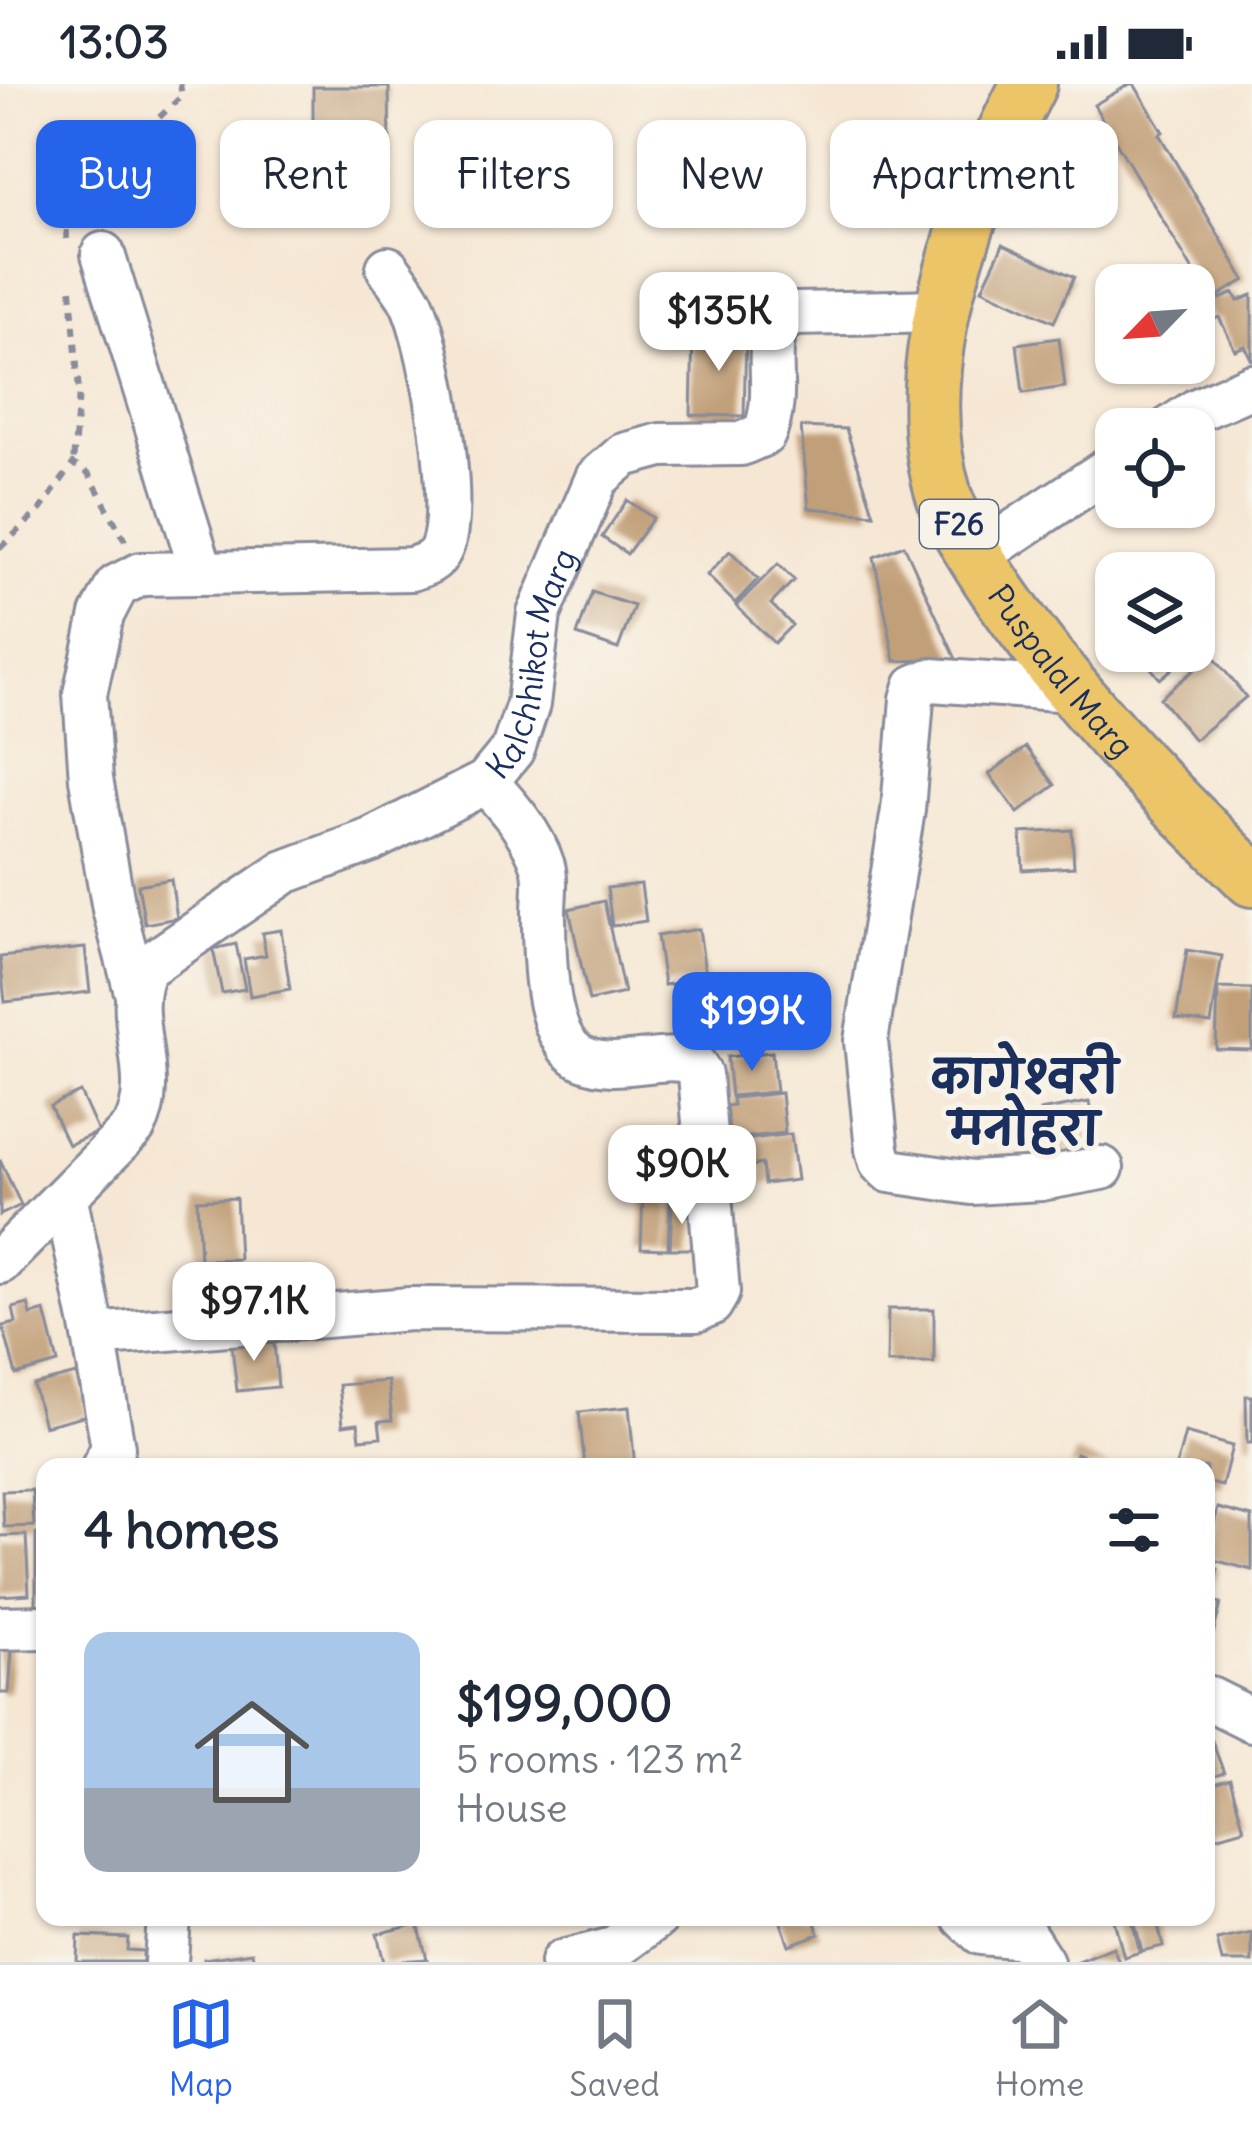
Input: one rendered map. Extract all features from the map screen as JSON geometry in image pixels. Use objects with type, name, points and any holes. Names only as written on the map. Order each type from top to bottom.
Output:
[{"type":"main road","name":"Puspalal Marg","points":[[1029,84],[967,223],[943,311],[933,431],[944,497],[1008,607],[1072,690],[1150,779],[1252,879]]},
{"type":"street","points":[[103,254],[202,573]]},
{"type":"street","points":[[0,1262],[66,1200],[134,1127],[144,1109],[146,1080],[135,988],[114,909],[95,800],[86,694],[102,615],[117,586],[141,574],[411,569],[432,562],[442,547],[447,498],[432,364],[413,303],[388,268]]},
{"type":"street","name":"Kalchhikot Marg","points":[[135,988],[145,968],[285,872],[371,840],[486,782],[513,749],[528,704],[539,614],[597,478],[625,455],[661,445],[741,444],[764,434],[774,410],[772,337],[777,322],[795,314],[943,311]]},
{"type":"street","points":[[1202,408],[1252,386]]},
{"type":"street","points":[[976,557],[1095,478]]},
{"type":"street","points":[[1072,690],[931,680],[916,686],[911,699],[903,810],[866,1041],[877,1149],[881,1163],[890,1171],[972,1183],[1041,1179],[1102,1168]]},
{"type":"street","points":[[94,1335],[410,1310],[696,1310],[711,1304],[718,1292],[700,1074],[694,1063],[681,1059],[618,1065],[583,1058],[565,1045],[555,1023],[544,950],[544,868],[513,811],[486,782]]},
{"type":"street","points":[[66,1200],[113,1448],[108,1458]]},
{"type":"street","points":[[0,1628],[36,1627]]},
{"type":"street","points":[[1215,1702],[1252,1720]]},
{"type":"street","points":[[166,1962],[168,1926]]},
{"type":"street","points":[[562,1962],[613,1949],[645,1926]]},
{"type":"street","points":[[973,1926],[981,1934],[1027,1937],[1042,1962]]},
{"type":"path","points":[[0,548],[41,509],[73,464],[89,474],[141,574]]},
{"type":"building","points":[[1134,84],[1245,280],[1218,296],[1234,293],[1238,301],[1252,295],[1252,361],[1245,346],[1235,350],[1219,317],[1215,319],[1215,264],[1189,264],[1118,145],[1118,120],[1103,120],[1094,105]]},
{"type":"building","points":[[313,87],[389,87],[390,120],[313,120]]},
{"type":"building","points":[[1003,244],[1074,277],[1054,322],[982,289]]},
{"type":"building","points":[[693,333],[746,334],[744,416],[691,415]]},
{"type":"building","points":[[1059,338],[1065,387],[1023,393],[1017,344]]},
{"type":"building","points":[[801,427],[846,429],[874,514],[809,508]]},
{"type":"building","points":[[627,500],[653,518],[627,554],[602,537]]},
{"type":"building","points":[[904,545],[956,659],[895,661],[874,557]]},
{"type":"building","points":[[730,551],[758,579],[735,603],[707,575]]},
{"type":"building","points":[[778,564],[794,580],[771,604],[792,625],[774,643],[736,606]]},
{"type":"building","points":[[592,592],[634,606],[618,649],[577,635]]},
{"type":"building","points":[[1215,659],[1246,697],[1194,740],[1160,698],[1191,672],[1215,672]]},
{"type":"building","points":[[1026,747],[1055,785],[1018,813],[989,774]]},
{"type":"building","points":[[1072,830],[1074,867],[1023,870],[1021,833]]},
{"type":"building","points":[[171,879],[177,918],[145,924],[138,885]]},
{"type":"building","points":[[641,884],[646,921],[612,926],[607,888]]},
{"type":"building","points":[[604,901],[624,993],[589,1001],[569,909]]},
{"type":"building","points":[[699,929],[706,979],[664,985],[657,936]]},
{"type":"building","points":[[281,930],[290,989],[250,996],[244,959],[266,955],[262,933]]},
{"type":"building","points":[[236,944],[245,989],[222,993],[213,949]]},
{"type":"building","points":[[85,948],[90,992],[5,1002],[0,957]]},
{"type":"building","points":[[1187,950],[1222,956],[1211,1024],[1176,1019]]},
{"type":"building","points":[[1218,988],[1252,989],[1252,1050],[1216,1049]]},
{"type":"building","points":[[772,1052],[776,1092],[731,1096],[727,1057]]},
{"type":"building","points":[[80,1092],[98,1132],[68,1145],[50,1106]]},
{"type":"building","points":[[781,1093],[785,1133],[730,1139],[726,1106],[733,1105],[732,1098]]},
{"type":"building","points":[[1089,1102],[1098,1151],[1049,1160],[1040,1111]]},
{"type":"building","points":[[791,1134],[797,1180],[764,1184],[762,1164],[746,1167],[743,1140]]},
{"type":"building","points":[[0,1160],[21,1205],[0,1215]]},
{"type":"building","points":[[643,1197],[670,1198],[668,1249],[641,1248]]},
{"type":"building","points":[[236,1198],[239,1259],[200,1260],[197,1200]]},
{"type":"building","points":[[672,1204],[695,1205],[693,1249],[670,1249]]},
{"type":"building","points":[[28,1304],[31,1315],[45,1311],[58,1363],[16,1375],[3,1326],[16,1323],[13,1308]]},
{"type":"building","points":[[888,1309],[934,1309],[934,1363],[887,1363]]},
{"type":"building","points":[[255,1336],[255,1345],[274,1343],[278,1387],[237,1391],[231,1338]]},
{"type":"building","points":[[76,1374],[87,1415],[44,1426],[33,1385]]},
{"type":"building","points":[[388,1381],[392,1420],[379,1421],[381,1437],[360,1439],[358,1423],[343,1425],[339,1385]]},
{"type":"building","points":[[1246,1396],[1252,1396],[1252,1443],[1247,1443]]},
{"type":"building","points":[[629,1407],[634,1458],[584,1458],[579,1412]]},
{"type":"building","points":[[1185,1433],[1232,1446],[1222,1486],[1215,1484],[1215,1458],[1178,1458]]},
{"type":"building","points":[[32,1490],[34,1526],[4,1527],[2,1491]]},
{"type":"building","points":[[1218,1508],[1252,1517],[1252,1570],[1215,1560]]},
{"type":"building","points":[[26,1535],[29,1594],[0,1596],[0,1536]]},
{"type":"building","points":[[0,1649],[12,1650],[9,1693],[0,1693]]},
{"type":"building","points":[[1215,1749],[1224,1773],[1215,1776]]},
{"type":"building","points":[[1230,1779],[1244,1829],[1215,1837],[1215,1783]]},
{"type":"building","points":[[419,1926],[427,1959],[384,1962],[377,1934]]},
{"type":"building","points":[[782,1926],[816,1926],[819,1934],[789,1945]]},
{"type":"building","points":[[1115,1926],[1133,1926],[1140,1952],[1124,1957]]},
{"type":"building","points":[[1135,1926],[1158,1926],[1163,1946],[1142,1951]]},
{"type":"building","points":[[1252,1933],[1252,1962],[1222,1962],[1217,1940]]},
{"type":"building","points":[[78,1936],[128,1938],[127,1950],[143,1951],[143,1962],[77,1962]]},
{"type":"building","points":[[1113,1947],[1119,1962],[1075,1962]]},
{"type":"building","points":[[252,1952],[254,1962],[204,1962],[204,1959]]},
{"type":"district","name":"कागेश्वरी मनोहरा","points":[[1024,1103]]}]
